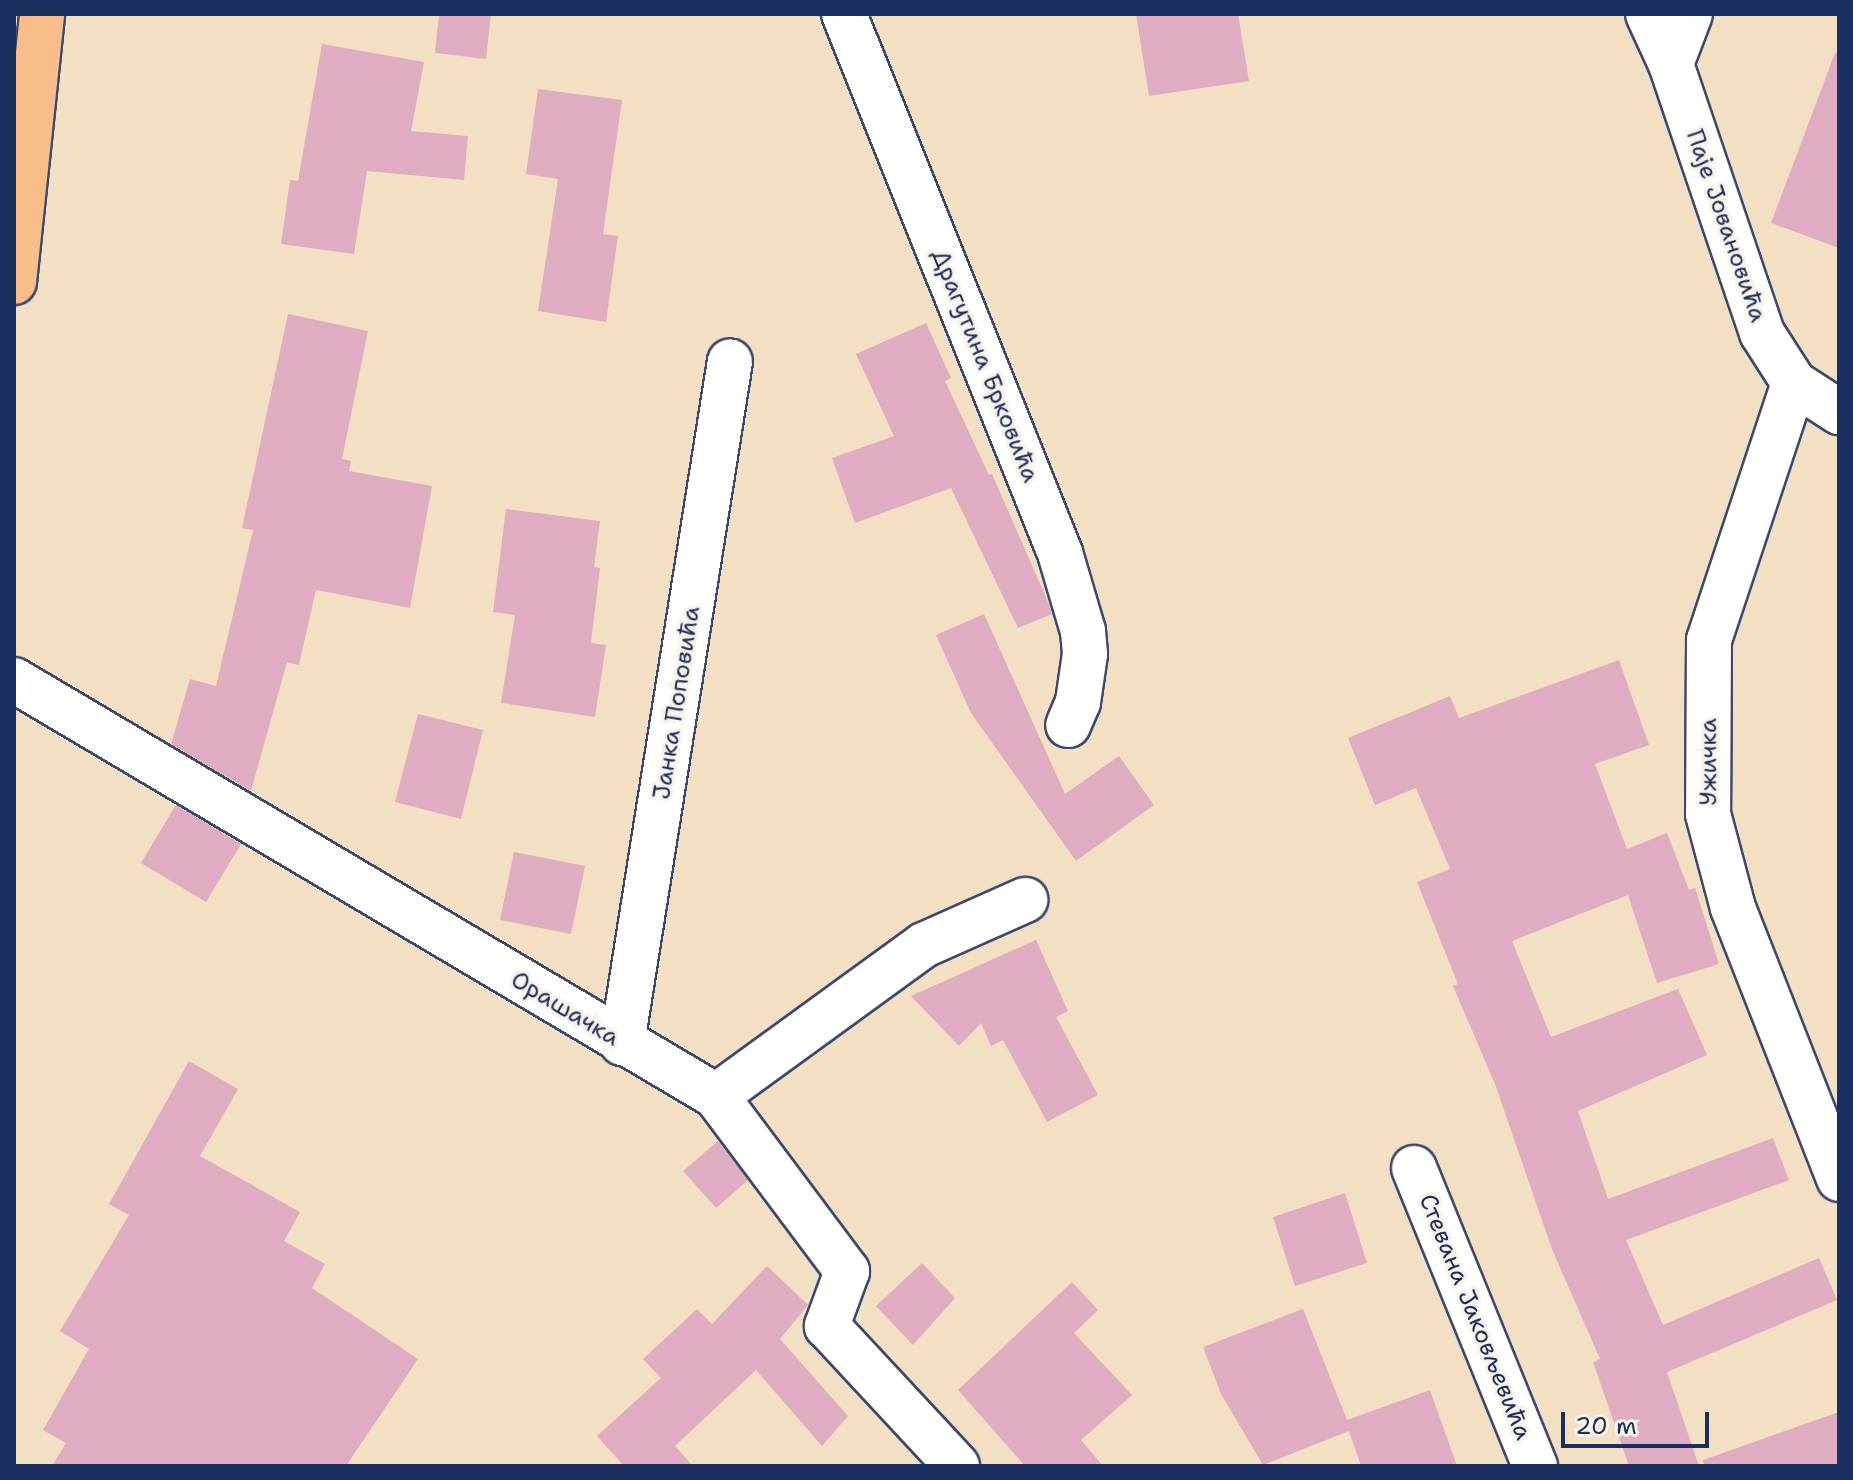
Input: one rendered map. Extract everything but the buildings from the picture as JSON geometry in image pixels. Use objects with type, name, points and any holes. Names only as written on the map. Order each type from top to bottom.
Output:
[{"type":"main road","points":[[14,282],[42,14]]},
{"type":"street","name":"Драгутина Брковића","points":[[844,14],[1060,553],[1083,631],[1085,654],[1078,702],[1068,725]]},
{"type":"street","name":"Паје Јовановића","points":[[1648,14],[1671,64],[1762,333],[1794,383],[1839,412]]},
{"type":"street","points":[[1671,64],[1690,14]]},
{"type":"street","name":"Јанка Поповића","points":[[622,1043],[730,361]]},
{"type":"street","name":"Ужичка","points":[[1794,383],[1709,640],[1708,814],[1733,908],[1839,1179]]},
{"type":"street","name":"Орашачка","points":[[14,680],[716,1096],[847,1271],[827,1326],[957,1466]]},
{"type":"street","points":[[716,1096],[924,945],[1025,900]]},
{"type":"street","name":"Стевана Јаковљевића","points":[[1414,1168],[1535,1466]]}]
